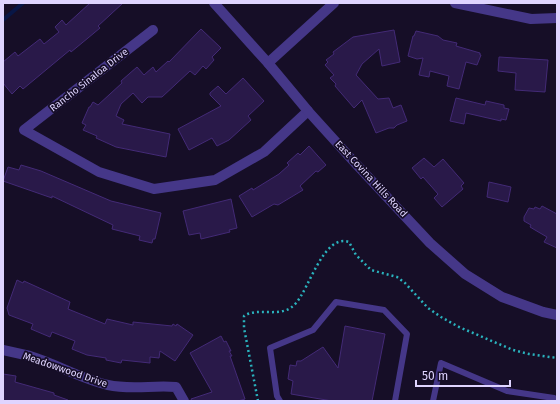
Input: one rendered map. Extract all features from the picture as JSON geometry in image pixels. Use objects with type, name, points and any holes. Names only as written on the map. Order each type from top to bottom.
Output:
[{"type":"street","name":"East Covina Hills Road","points":[[214,3],[268,63],[308,111],[430,243],[465,274],[502,297],[543,312],[557,315]]},
{"type":"street","points":[[268,63],[334,3]]},
{"type":"street","points":[[455,3],[531,19],[557,18]]},
{"type":"street","name":"Rancho Sinaloa Drive","points":[[153,30],[24,130],[100,172],[154,189],[215,180],[264,152],[308,111]]},
{"type":"street","name":"Meadowwood Drive","points":[[3,350],[31,356],[84,378],[110,385],[176,387],[184,401]]},
{"type":"lane","points":[[280,401],[277,396],[270,348],[313,330],[336,302],[384,310],[407,334],[395,401]]},
{"type":"lane","points":[[433,401],[441,362],[508,391],[554,398],[557,401]]},
{"type":"building","points":[[90,3],[123,3],[98,26],[100,28],[71,52],[70,50],[23,89],[20,86],[12,94],[3,83],[3,62],[15,52],[18,56],[40,39],[44,44],[59,32],[55,27],[62,20],[66,25]]},
{"type":"building","points":[[201,29],[221,48],[212,57],[214,60],[206,69],[203,66],[195,75],[190,71],[162,97],[148,97],[142,103],[133,93],[121,104],[116,116],[124,120],[122,124],[170,134],[166,157],[116,147],[83,130],[86,125],[82,123],[89,107],[93,102],[98,105],[137,67],[144,75],[153,67],[156,72],[168,61],[169,62]]},
{"type":"building","points":[[394,30],[400,62],[382,66],[379,49],[362,64],[356,75],[378,99],[389,98],[393,108],[401,105],[407,121],[397,125],[394,128],[389,128],[376,133],[362,100],[354,108],[335,86],[336,84],[330,78],[334,75],[325,65],[328,62],[326,60],[334,54],[333,52],[353,37]]},
{"type":"building","points":[[416,31],[438,36],[443,40],[457,43],[456,46],[480,53],[481,55],[477,65],[466,62],[459,89],[447,86],[449,76],[430,71],[429,77],[419,75],[423,58],[417,59],[408,56],[413,36]]},
{"type":"building","points":[[499,57],[548,60],[545,92],[515,90],[516,73],[498,71]]},
{"type":"building","points":[[243,78],[264,101],[248,116],[251,120],[229,140],[217,146],[212,138],[189,150],[178,129],[221,106],[210,95],[210,93],[218,86],[226,94]]},
{"type":"building","points":[[456,98],[485,105],[486,101],[504,105],[504,108],[509,109],[506,120],[501,119],[501,121],[466,113],[464,124],[450,121]]},
{"type":"building","points":[[309,146],[326,165],[318,172],[316,171],[300,186],[303,190],[278,205],[274,204],[252,217],[239,196],[252,188],[253,190],[279,174],[289,165],[287,163],[298,153],[300,155]]},
{"type":"building","points":[[424,158],[434,167],[443,159],[464,183],[461,186],[463,189],[442,207],[434,198],[438,194],[423,177],[421,179],[412,168]]},
{"type":"building","points":[[21,165],[41,171],[111,201],[161,213],[155,239],[153,239],[152,243],[139,240],[140,236],[112,229],[113,225],[52,196],[52,198],[3,181],[8,167],[19,170]]},
{"type":"building","points":[[489,182],[511,187],[508,202],[487,197]]},
{"type":"building","points":[[231,199],[237,228],[229,230],[230,232],[201,239],[200,233],[189,235],[183,211]]},
{"type":"building","points":[[542,206],[557,214],[557,248],[544,242],[547,237],[530,227],[531,225],[524,221],[524,217],[529,208],[534,209],[535,207],[540,209]]},
{"type":"building","points":[[17,280],[23,283],[24,281],[70,302],[68,309],[105,324],[107,319],[133,325],[133,322],[172,326],[173,324],[176,326],[177,324],[193,335],[175,361],[160,351],[159,358],[150,357],[150,363],[122,360],[121,363],[106,360],[106,358],[87,355],[72,349],[75,341],[52,332],[50,337],[31,329],[33,324],[9,315],[7,308]]},
{"type":"building","points":[[345,326],[385,334],[372,401],[332,401],[291,394],[293,381],[288,379],[290,365],[296,366],[297,361],[301,361],[323,347],[338,368]]},
{"type":"building","points":[[221,336],[224,342],[226,341],[231,351],[229,351],[232,356],[230,356],[245,399],[238,401],[192,401],[191,399],[212,392],[190,353]]},
{"type":"building","points":[[3,374],[16,376],[15,382],[54,393],[54,395],[68,401],[3,401]]},
{"type":"waterway","points":[[3,20],[23,3]]}]
